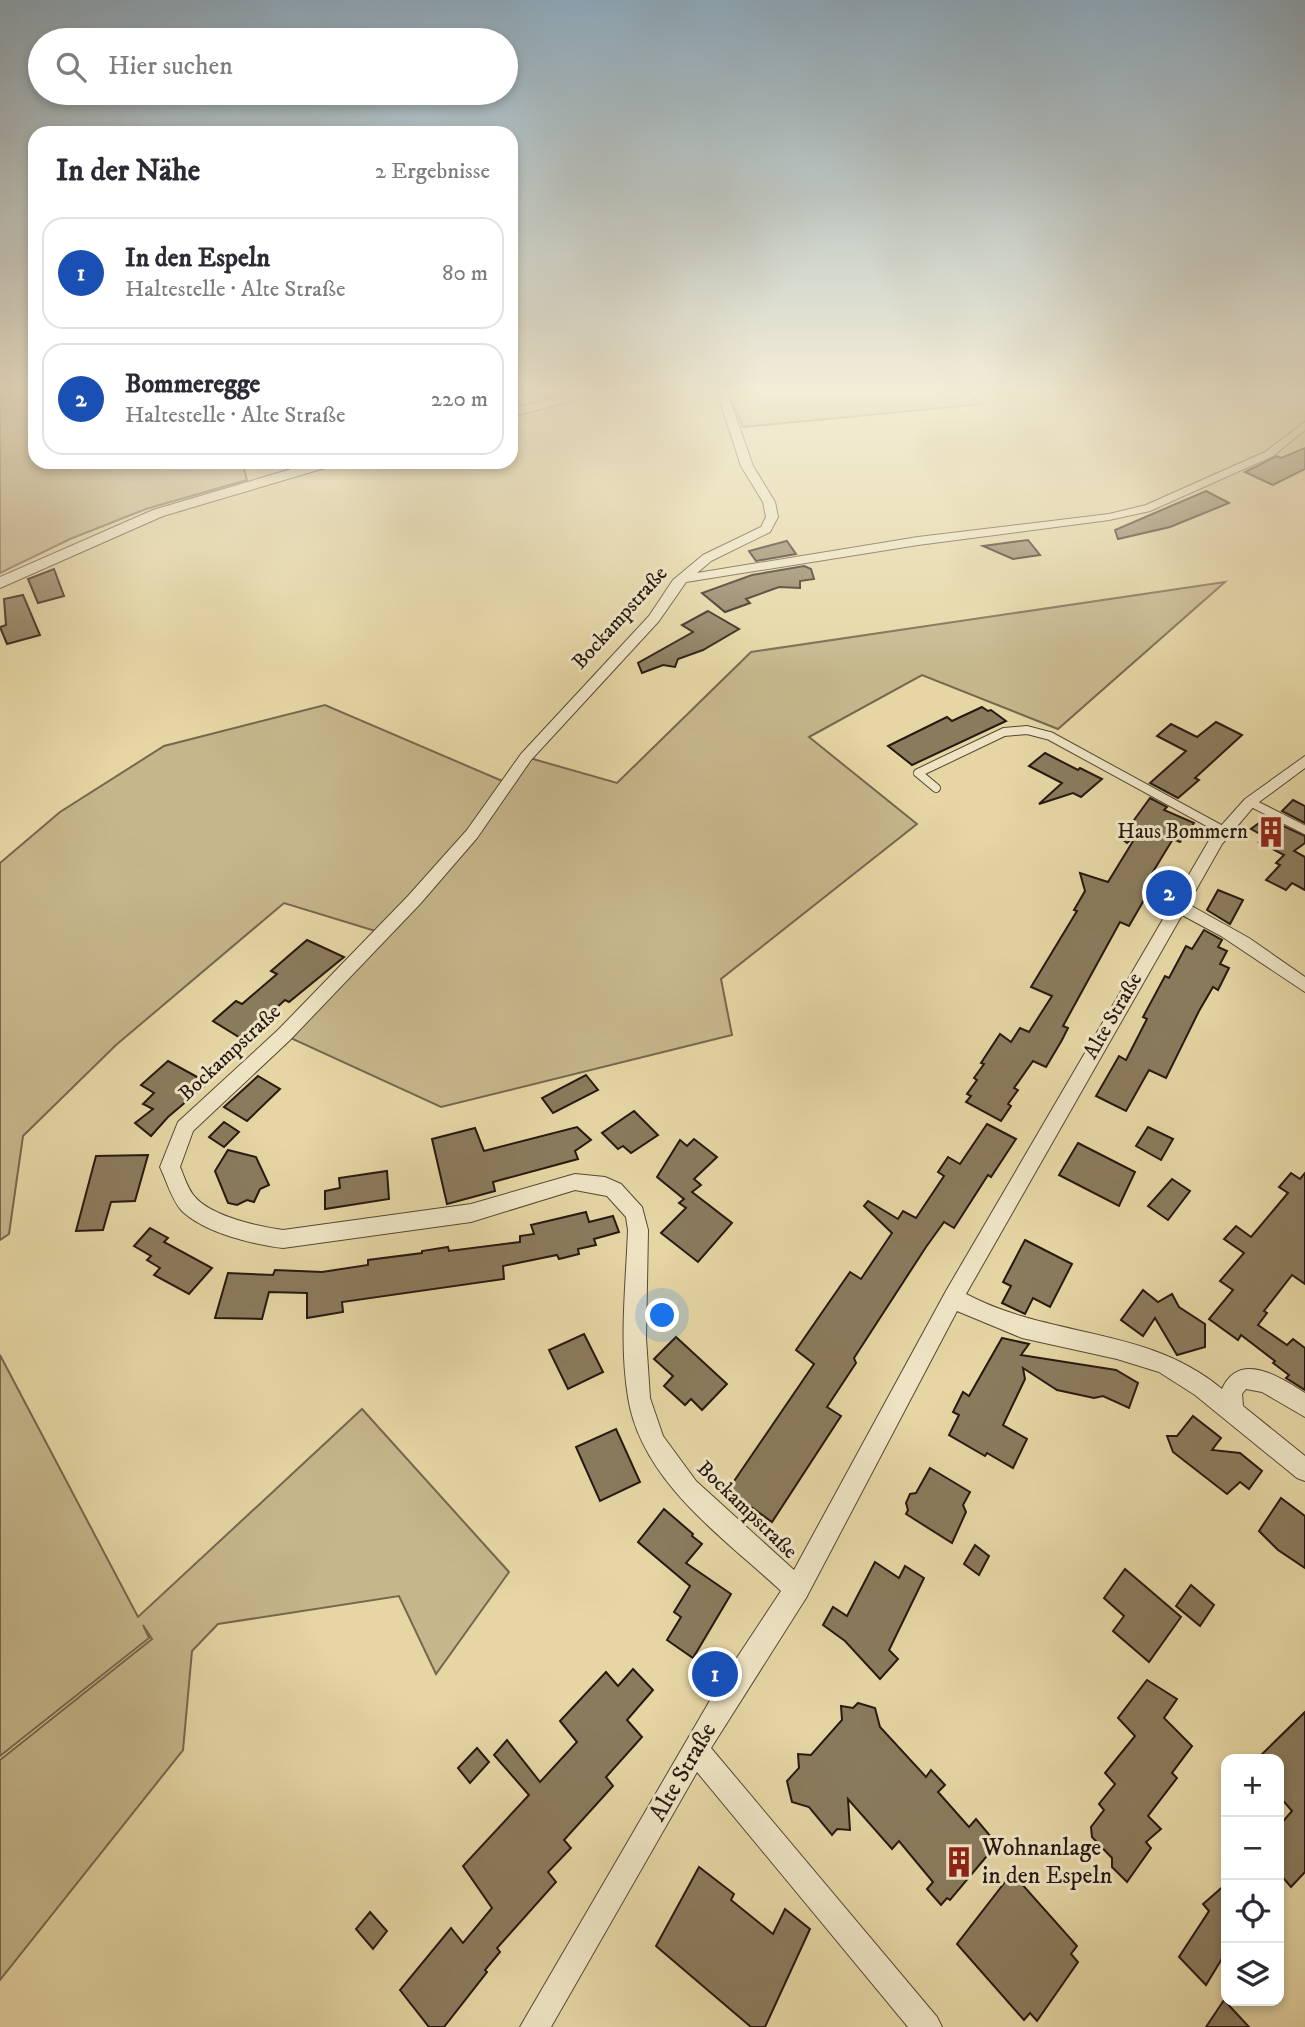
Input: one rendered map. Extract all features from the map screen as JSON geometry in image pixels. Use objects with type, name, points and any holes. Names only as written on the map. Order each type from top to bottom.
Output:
[{"type":"street","points":[[0,583],[158,513],[257,484]]},
{"type":"street","name":"Bockampstraße","points":[[758,484],[769,502],[772,517],[766,529],[707,558],[677,583],[654,618],[526,757],[472,834],[414,900],[285,1035],[185,1127],[170,1167],[188,1204],[222,1224],[260,1236],[283,1239],[361,1231],[471,1213],[575,1182],[605,1185],[614,1190],[635,1213],[638,1230],[635,1338],[639,1398],[654,1442],[688,1489],[797,1589]]},
{"type":"street","points":[[686,578],[918,541],[1109,517],[1150,508],[1204,484]]},
{"type":"street","name":"Alte Straße","points":[[535,2027],[728,1694],[797,1589],[953,1298],[1177,906],[1224,831],[1250,802],[1305,761]]},
{"type":"street","points":[[1177,906],[1228,931],[1305,986]]},
{"type":"street","points":[[953,1298],[988,1317],[1033,1332],[1135,1354],[1165,1364],[1193,1379],[1235,1416],[1305,1470]]},
{"type":"street","points":[[1235,1416],[1231,1407],[1231,1394],[1234,1385],[1242,1379],[1256,1378],[1305,1406]]},
{"type":"street","points":[[696,1750],[927,2027]]},
{"type":"lane","points":[[936,788],[918,773],[1012,729],[1031,731],[1050,736],[1224,831]]},
{"type":"lane","points":[[1250,802],[1305,830]]},
{"type":"shaded area","points":[[0,484],[234,484],[146,509],[70,539],[0,573]]},
{"type":"shaded area","points":[[1225,582],[1058,729],[922,675],[809,737],[917,824],[721,979],[732,1035],[441,1107],[284,1035],[382,933],[284,903],[116,1045],[23,1136],[9,1234],[0,1240],[0,863],[60,812],[164,746],[325,705],[507,783],[526,757],[617,783],[751,652]]},
{"type":"shaded area","points":[[0,1355],[138,1617],[362,1409],[509,1572],[436,1674],[399,1596],[218,1624],[192,1651],[183,1750],[0,1980],[0,1760],[152,1639],[143,1625],[149,1638],[0,1756]]},
{"type":"building","points":[[1206,491],[1229,503],[1170,527],[1118,539],[1115,530]]},
{"type":"building","points":[[1028,540],[1040,555],[1013,559],[983,546]]},
{"type":"building","points":[[787,541],[796,554],[756,561],[749,551]]},
{"type":"building","points":[[804,566],[811,569],[814,579],[800,581],[800,588],[779,587],[746,599],[750,603],[725,612],[702,593],[752,575]]},
{"type":"building","points":[[54,569],[64,596],[38,603],[28,579]]},
{"type":"building","points":[[23,595],[40,635],[7,644],[0,627],[6,625],[4,599]]},
{"type":"building","points":[[708,611],[739,629],[703,650],[678,659],[675,667],[663,665],[642,673],[638,663],[693,632],[682,625]]},
{"type":"building","points":[[982,707],[1006,721],[912,765],[888,746],[947,717],[952,721]]},
{"type":"building","points":[[1216,722],[1242,735],[1195,778],[1199,780],[1178,798],[1150,783],[1186,751],[1157,736],[1171,724],[1197,737]]},
{"type":"building","points":[[1045,753],[1102,779],[1081,797],[1073,793],[1039,804],[1062,783],[1029,766]]},
{"type":"building","points":[[1150,798],[1167,807],[1164,810],[1194,823],[1180,842],[1173,839],[1143,888],[1144,900],[1129,926],[1120,922],[1063,1026],[1068,1028],[1046,1067],[1033,1061],[1014,1088],[1018,1090],[1001,1121],[966,1102],[971,1096],[967,1094],[977,1080],[974,1078],[1000,1034],[1011,1042],[1020,1028],[1029,1032],[1052,996],[1031,987],[1077,911],[1074,910],[1085,891],[1080,873],[1108,882],[1138,833],[1127,843],[1121,838]]},
{"type":"building","points":[[1293,800],[1305,806],[1305,823],[1282,811]]},
{"type":"building","points":[[1266,818],[1305,836],[1305,843],[1294,851],[1305,857],[1305,890],[1292,883],[1286,890],[1266,880],[1280,865],[1276,863],[1284,855],[1259,842],[1265,837],[1251,829]]},
{"type":"building","points":[[1218,890],[1243,900],[1230,924],[1207,910]]},
{"type":"building","points":[[1204,930],[1222,940],[1218,947],[1227,951],[1220,964],[1229,968],[1218,990],[1213,987],[1199,1011],[1166,1078],[1149,1070],[1126,1111],[1096,1096],[1119,1056],[1126,1060],[1147,1019],[1143,1017],[1165,976],[1169,978],[1186,946],[1192,949]]},
{"type":"building","points":[[307,940],[344,957],[289,1002],[285,1000],[242,1039],[213,1021],[236,1001],[242,1004],[277,974],[271,971]]},
{"type":"building","points":[[168,1061],[208,1083],[168,1117],[151,1136],[135,1123],[153,1109],[143,1104],[154,1093],[141,1085]]},
{"type":"building","points":[[586,1075],[598,1090],[553,1113],[542,1098]]},
{"type":"building","points":[[258,1076],[280,1089],[247,1121],[224,1107]]},
{"type":"building","points":[[634,1111],[658,1135],[631,1153],[623,1146],[618,1149],[602,1133]]},
{"type":"building","points":[[224,1122],[239,1132],[224,1147],[209,1137]]},
{"type":"building","points":[[987,1124],[1016,1139],[991,1177],[988,1175],[954,1228],[944,1222],[854,1358],[856,1363],[827,1407],[841,1416],[772,1522],[728,1490],[814,1364],[796,1350],[850,1272],[861,1279],[892,1233],[864,1206],[868,1201],[898,1219],[903,1211],[916,1218],[944,1176],[938,1172],[948,1157],[960,1164]]},
{"type":"building","points":[[577,1127],[591,1140],[575,1151],[578,1159],[493,1182],[495,1191],[447,1204],[432,1139],[475,1128],[484,1151]]},
{"type":"building","points":[[1148,1127],[1173,1139],[1161,1160],[1136,1146]]},
{"type":"building","points":[[694,1139],[717,1157],[694,1179],[701,1185],[692,1192],[732,1223],[698,1262],[661,1233],[686,1208],[679,1203],[684,1199],[657,1177],[680,1140],[687,1146]]},
{"type":"building","points":[[1078,1143],[1135,1172],[1119,1206],[1059,1175]]},
{"type":"building","points":[[228,1150],[256,1157],[269,1185],[260,1189],[254,1202],[247,1200],[237,1205],[228,1203],[215,1171]]},
{"type":"building","points":[[148,1155],[135,1201],[111,1202],[103,1230],[76,1231],[96,1156]]},
{"type":"building","points":[[387,1171],[389,1199],[325,1209],[325,1191],[340,1188],[339,1178]]},
{"type":"building","points":[[1291,1173],[1300,1179],[1305,1173],[1305,1284],[1292,1275],[1264,1311],[1267,1313],[1258,1325],[1287,1345],[1293,1339],[1305,1348],[1305,1390],[1286,1378],[1289,1375],[1273,1363],[1275,1361],[1241,1335],[1238,1340],[1209,1319],[1233,1290],[1220,1281],[1244,1253],[1224,1239],[1236,1226],[1251,1237],[1288,1193],[1279,1187]]},
{"type":"building","points":[[1172,1179],[1190,1191],[1168,1220],[1148,1206]]},
{"type":"building","points":[[586,1212],[589,1222],[613,1216],[619,1232],[594,1239],[596,1245],[578,1249],[579,1254],[559,1259],[557,1255],[503,1266],[504,1279],[342,1302],[343,1312],[307,1318],[307,1293],[269,1292],[262,1319],[215,1318],[228,1273],[273,1275],[275,1270],[322,1272],[368,1265],[368,1260],[448,1247],[449,1251],[520,1242],[520,1236],[534,1234],[531,1225]]},
{"type":"building","points":[[150,1228],[168,1238],[164,1242],[212,1268],[189,1294],[154,1275],[160,1268],[147,1260],[151,1256],[134,1246]]},
{"type":"building","points":[[1025,1240],[1072,1264],[1050,1307],[1033,1298],[1025,1314],[1002,1303],[1011,1286],[1003,1282]]},
{"type":"building","points":[[1143,1290],[1158,1302],[1172,1294],[1179,1307],[1205,1324],[1205,1347],[1177,1355],[1155,1318],[1143,1336],[1121,1320]]},
{"type":"building","points":[[584,1334],[603,1372],[568,1389],[549,1350]]},
{"type":"building","points":[[676,1337],[727,1384],[702,1410],[691,1399],[685,1405],[664,1386],[673,1376],[654,1359]]},
{"type":"building","points":[[1002,1338],[1029,1344],[1021,1355],[1116,1370],[1138,1383],[1129,1408],[1103,1396],[1094,1398],[1057,1390],[1023,1368],[1025,1379],[1003,1425],[1027,1439],[1013,1468],[987,1453],[985,1456],[949,1435],[959,1415],[953,1412],[963,1392],[969,1396]]},
{"type":"building","points":[[1193,1416],[1221,1438],[1212,1450],[1240,1453],[1262,1471],[1249,1489],[1240,1482],[1227,1494],[1173,1452],[1167,1436],[1177,1436]]},
{"type":"building","points":[[616,1429],[640,1482],[600,1501],[576,1447]]},
{"type":"building","points":[[930,1468],[970,1492],[963,1505],[966,1512],[952,1543],[906,1514],[906,1503],[910,1494],[916,1493]]},
{"type":"building","points":[[1281,1498],[1305,1516],[1305,1568],[1278,1550],[1259,1531]]},
{"type":"building","points":[[664,1509],[702,1544],[686,1563],[731,1594],[693,1658],[667,1640],[681,1617],[674,1612],[690,1586],[638,1542]]},
{"type":"building","points":[[975,1545],[989,1556],[979,1575],[964,1564]]},
{"type":"building","points":[[875,1562],[899,1578],[905,1566],[924,1578],[889,1650],[898,1659],[880,1679],[845,1641],[823,1625],[833,1607],[847,1616]]},
{"type":"building","points":[[1125,1569],[1181,1617],[1149,1662],[1113,1631],[1124,1616],[1104,1598]]},
{"type":"building","points":[[1191,1585],[1214,1605],[1200,1626],[1176,1606]]},
{"type":"building","points":[[633,1669],[653,1690],[627,1720],[642,1737],[606,1777],[613,1786],[564,1840],[571,1848],[548,1872],[556,1882],[497,1948],[500,1952],[485,1970],[487,1972],[444,2027],[429,2027],[400,1990],[451,1928],[463,1943],[492,1908],[463,1866],[529,1795],[494,1755],[507,1740],[540,1782],[577,1742],[560,1721],[606,1672],[618,1686]]},
{"type":"building","points":[[1147,1680],[1177,1699],[1164,1718],[1192,1746],[1172,1773],[1177,1778],[1148,1816],[1161,1829],[1146,1842],[1151,1848],[1127,1882],[1112,1867],[1112,1858],[1092,1837],[1091,1827],[1104,1810],[1099,1804],[1115,1784],[1105,1773],[1135,1736],[1118,1718]]},
{"type":"building","name":"Wohnanlage in den Espeln","points":[[858,1703],[875,1708],[880,1727],[926,1777],[931,1770],[945,1785],[938,1792],[969,1827],[976,1819],[997,1844],[950,1900],[947,1898],[941,1905],[927,1889],[933,1882],[899,1841],[892,1849],[848,1799],[850,1830],[837,1829],[832,1835],[809,1807],[792,1802],[787,1781],[799,1768],[798,1754],[811,1755],[842,1720],[841,1706],[853,1708]]},
{"type":"building","points":[[1305,1712],[1305,1872],[1291,1887],[1284,1879],[1284,1820],[1292,1811],[1284,1802],[1284,1754],[1262,1754]]},
{"type":"building","points":[[477,1748],[489,1762],[470,1783],[458,1768]]},
{"type":"building","points":[[699,1867],[734,1894],[731,1900],[773,1934],[785,1909],[810,1929],[765,2027],[751,2027],[656,1946]]},
{"type":"building","points":[[1012,1873],[1077,1946],[1071,1954],[1078,1962],[1037,2021],[1030,2013],[1024,2020],[957,1944]]},
{"type":"building","points":[[1221,1888],[1221,1960],[1206,1985],[1179,1957],[1209,1911],[1203,1904]]},
{"type":"building","points":[[370,1912],[387,1931],[373,1949],[356,1929]]},
{"type":"building","points":[[1221,2004],[1230,2006],[1249,2027],[1206,2027]]},
{"type":"place","name":"Haus Bommern","points":[[1271,832]]},
{"type":"place","name":"Bommeregge","points":[[1169,893]]},
{"type":"place","name":"In den Espeln","points":[[715,1674]]},
{"type":"place","name":"Wohnanlage in den Espeln","points":[[959,1862]]}]
